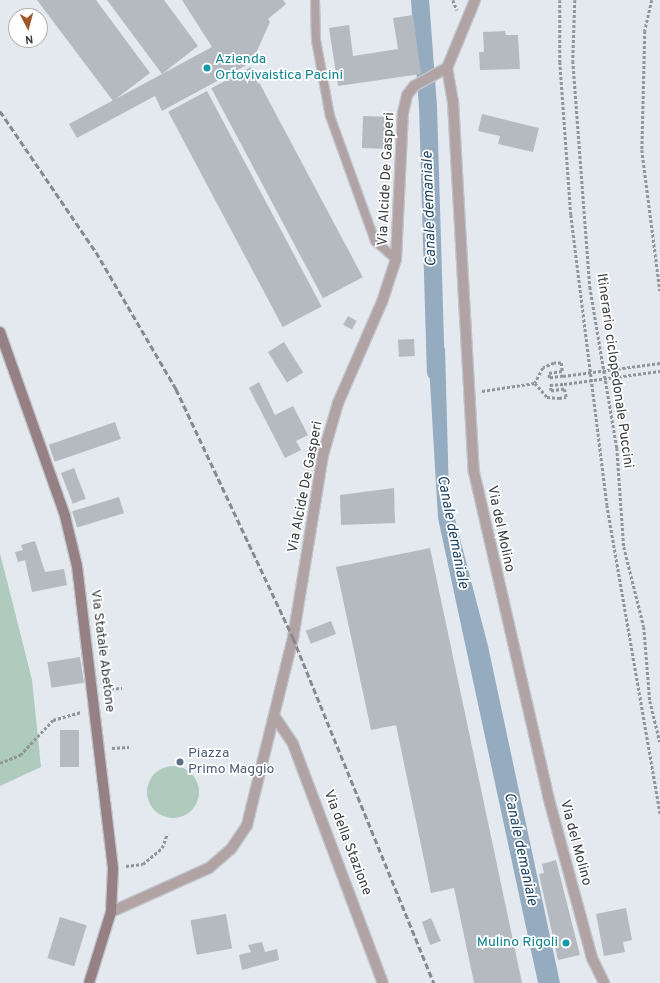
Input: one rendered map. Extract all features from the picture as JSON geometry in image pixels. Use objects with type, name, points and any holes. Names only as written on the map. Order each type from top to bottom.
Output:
[{"type":"main road","name":"Via Statale Abetone","points":[[0,332],[72,540],[96,710],[113,868],[111,912],[89,983]]},
{"type":"street","points":[[443,71],[475,0]]},
{"type":"street","name":"Via Alcide De Gasperi","points":[[111,912],[190,878],[213,864],[231,849],[247,825],[293,638],[323,455],[338,403],[382,302],[396,259],[403,113],[407,95],[414,86],[443,71]]},
{"type":"street","name":"Via del Molino","points":[[443,71],[453,101],[468,393],[474,472],[496,576],[554,818],[592,958],[604,983]]},
{"type":"street","name":"Via della Stazione","points":[[274,717],[293,744],[383,983]]},
{"type":"lane","points":[[315,0],[316,40],[330,116],[375,241],[396,259]]},
{"type":"path","points":[[560,0],[560,62],[571,215],[607,505],[660,813]]},
{"type":"path","name":"Itinerario ciclopedonale Puccini","points":[[575,0],[573,61],[590,287],[617,448],[624,547],[644,627],[650,701],[660,742]]},
{"type":"path","points":[[652,0],[645,31],[642,150],[660,291]]},
{"type":"path","points":[[535,383],[543,368],[554,363],[561,362],[562,371],[549,373],[550,378],[660,363]]},
{"type":"path","points":[[535,383],[539,391],[547,397],[559,398],[566,397],[564,389],[551,390],[550,385],[660,371]]},
{"type":"path","points":[[468,393],[535,383]]},
{"type":"path","points":[[105,689],[122,688]]},
{"type":"path","points":[[0,763],[20,755],[53,720],[71,713],[96,710]]},
{"type":"path","points":[[113,868],[143,864],[162,848],[167,834]]},
{"type":"green space","points":[[0,553],[32,680],[41,767],[0,786]]},
{"type":"green space","points":[[173,766],[187,770],[195,778],[199,792],[195,806],[187,814],[173,818],[159,814],[151,806],[147,792],[151,778],[159,770]]},
{"type":"water","points":[[428,348],[445,348],[449,496],[488,646],[560,983],[538,983],[438,518]]},
{"type":"building","points":[[37,0],[96,0],[150,73],[113,101],[48,15],[48,8],[43,8]]},
{"type":"building","points":[[107,0],[164,0],[198,46],[162,74]]},
{"type":"building","name":"Azienda Ortovivaistica Pacini","points":[[182,0],[283,0],[286,4],[268,19],[270,22],[252,62],[162,111],[155,96],[77,138],[69,124],[212,47]]},
{"type":"building","points":[[413,15],[421,74],[338,86],[329,28],[349,25],[353,56],[398,49],[393,18]]},
{"type":"building","points":[[505,31],[506,35],[518,35],[520,69],[480,70],[479,52],[484,52],[483,32]]},
{"type":"building","points":[[251,67],[363,277],[323,298],[211,88]]},
{"type":"building","points":[[207,91],[322,306],[283,327],[168,112]]},
{"type":"building","points":[[482,114],[539,128],[533,152],[498,144],[500,136],[478,131]]},
{"type":"building","points":[[363,116],[390,117],[389,149],[362,148]]},
{"type":"building","points":[[348,316],[357,321],[352,330],[343,325]]},
{"type":"building","points":[[414,339],[415,356],[399,357],[398,340]]},
{"type":"building","points":[[284,342],[303,373],[287,383],[268,352]]},
{"type":"building","points":[[259,382],[275,415],[293,406],[308,435],[296,441],[301,450],[285,458],[249,388]]},
{"type":"building","points":[[115,422],[121,439],[55,462],[49,445]]},
{"type":"building","points":[[74,468],[86,499],[73,504],[61,473]]},
{"type":"building","points":[[394,488],[395,523],[341,525],[340,495]]},
{"type":"building","points":[[119,497],[124,513],[77,528],[72,511]]},
{"type":"building","points":[[35,541],[45,572],[64,569],[67,585],[32,592],[25,560],[18,562],[15,552],[23,550],[21,545]]},
{"type":"building","points":[[430,548],[522,983],[474,983],[454,888],[431,893],[396,725],[371,730],[336,567]]},
{"type":"building","points":[[331,621],[336,634],[311,644],[306,631]]},
{"type":"building","points":[[80,657],[84,683],[51,688],[47,662]]},
{"type":"building","points":[[60,730],[79,730],[79,767],[60,767]]},
{"type":"building","points":[[556,860],[580,955],[558,960],[539,874],[544,873],[542,864]]},
{"type":"building","points":[[626,908],[632,940],[623,942],[625,952],[604,956],[596,914]]},
{"type":"building","points":[[226,914],[232,948],[197,955],[191,920]]},
{"type":"building","points":[[60,917],[87,925],[74,966],[47,958]]},
{"type":"building","points":[[431,918],[441,941],[430,945],[422,922]]},
{"type":"building","points":[[262,942],[265,952],[277,949],[279,960],[242,970],[239,955],[251,952],[248,945]]},
{"type":"waterway","name":"Canale demaniale","points":[[420,0],[428,106],[436,372]]},
{"type":"railway","points":[[0,111],[96,252],[176,389],[293,638],[434,983]]},
{"type":"place","name":"Azienda Ortovivaistica Pacini","points":[[207,68]]},
{"type":"place","name":"Piazza Primo Maggio","points":[[180,762]]},
{"type":"place","name":"Mulino Rigoli","points":[[566,943]]}]
